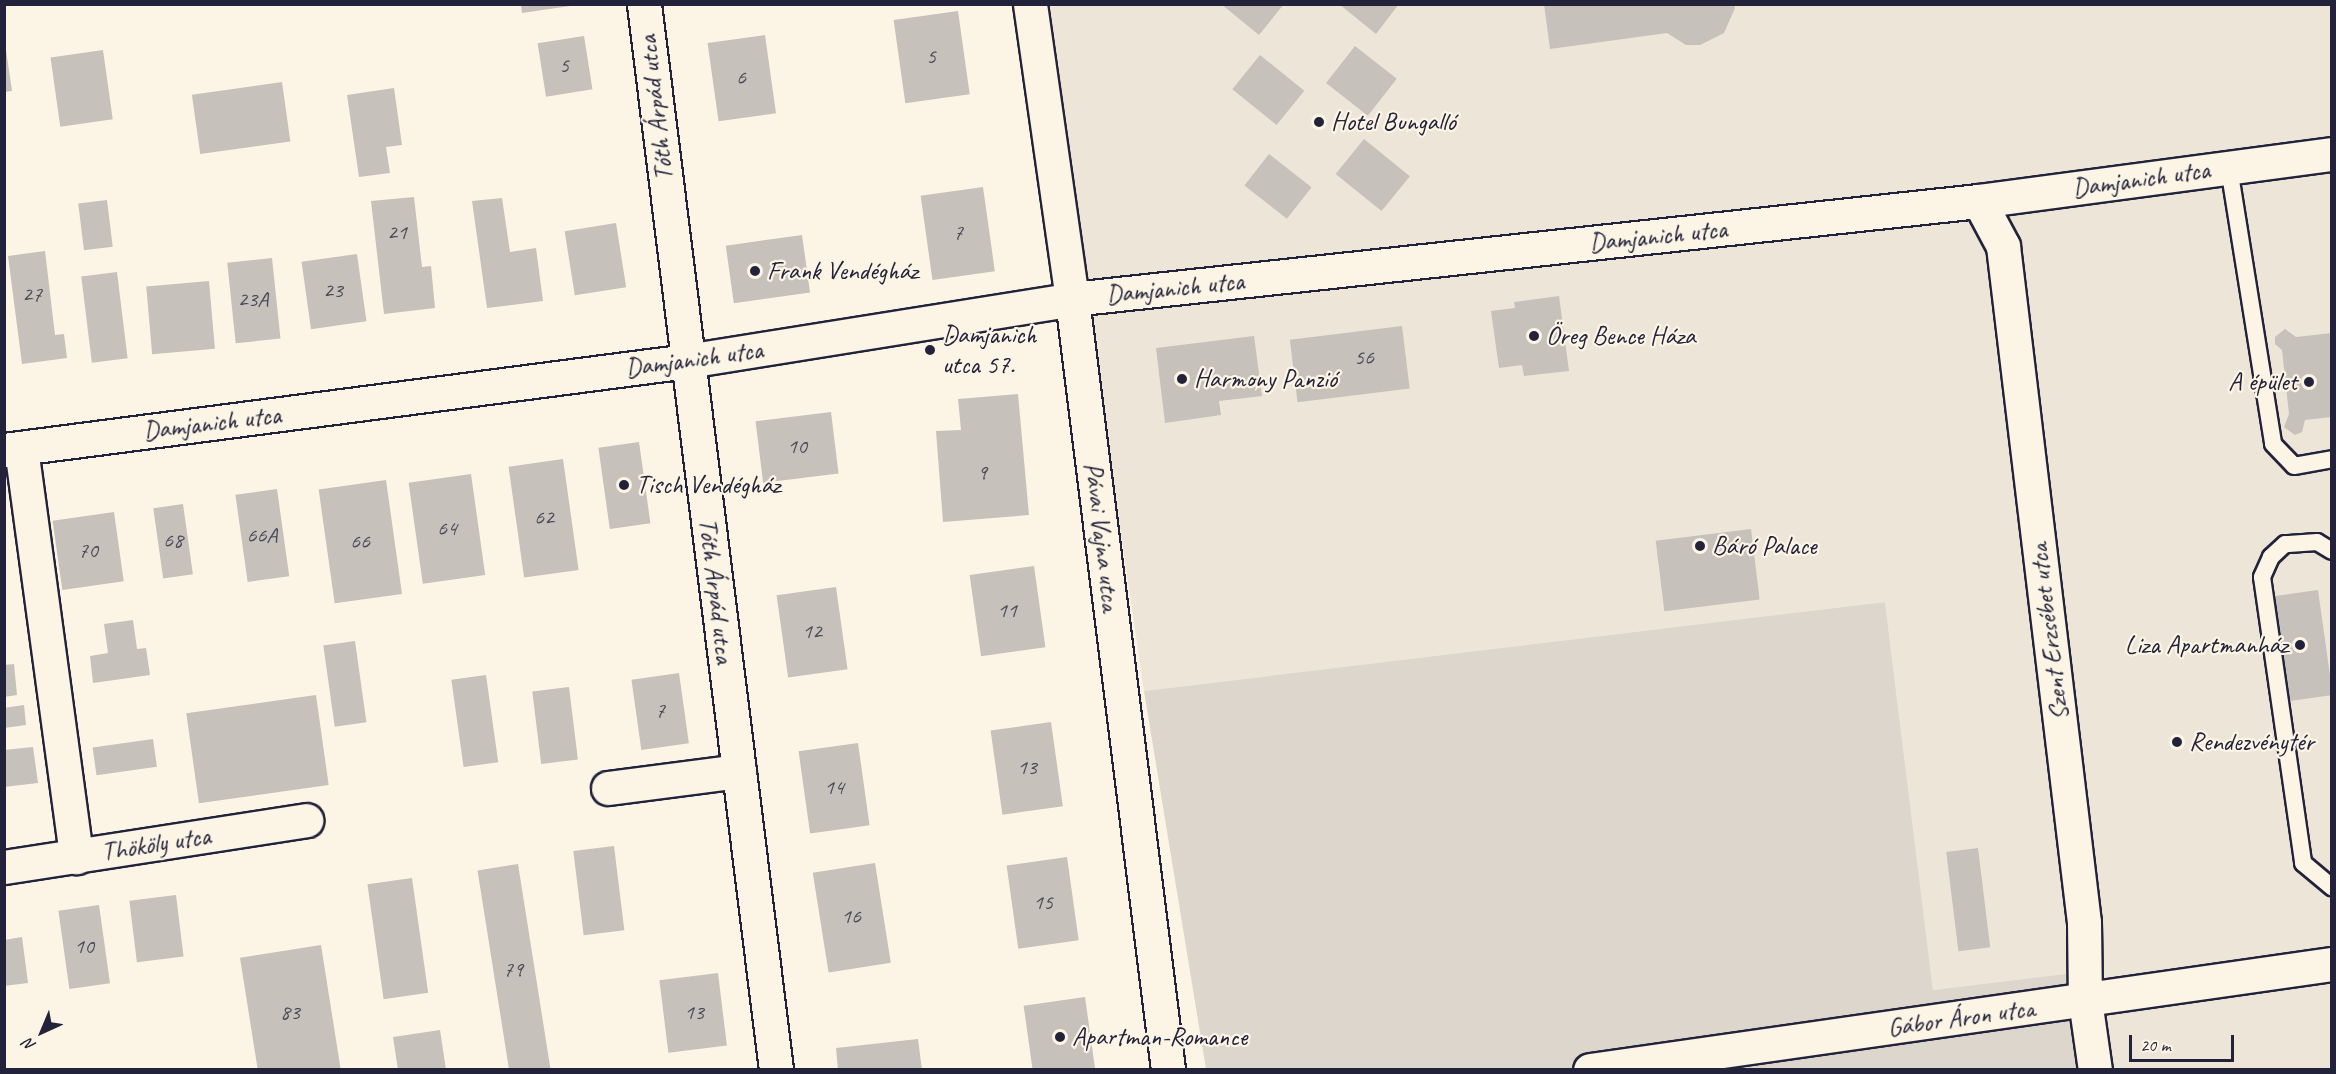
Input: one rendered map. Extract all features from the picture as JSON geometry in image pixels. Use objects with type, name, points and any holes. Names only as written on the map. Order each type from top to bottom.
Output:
[{"type":"street","name":"Tóth Árpád utca","points":[[644,4],[776,1070]]},
{"type":"street","name":"Pávai Vajna utca","points":[[1030,4],[1072,299],[1168,1070]]},
{"type":"street","name":"Damjanich utca","points":[[76,857],[13,449],[687,361],[1072,299],[1979,201],[2331,154]]},
{"type":"street","name":"Szent Erzsébet utca","points":[[1979,201],[2003,246],[2084,922],[2085,1000],[2095,1070]]},
{"type":"street","points":[[608,788],[739,771]]},
{"type":"street","name":"Thököly utca","points":[[4,867],[306,820]]},
{"type":"street","name":"Gábor Áron utca","points":[[1590,1070],[2331,964]]},
{"type":"lane","points":[[2229,168],[2272,444],[2294,466],[2331,459]]},
{"type":"lane","points":[[2331,551],[2317,542],[2285,544],[2271,557],[2262,577],[2303,863],[2313,875],[2331,886]]},
{"type":"shaded area","points":[[1044,5],[2331,5],[2331,1069],[2101,1069],[2089,971],[1933,990],[1885,602],[1144,691]]},
{"type":"shaded area","points":[[1885,602],[1933,990],[2089,971],[2101,1069],[1206,1069],[1144,691]]},
{"type":"building","points":[[1221,4],[1284,4],[1259,35]]},
{"type":"building","points":[[1339,4],[1399,4],[1376,34]]},
{"type":"building","points":[[1544,4],[1734,4],[1735,8],[1724,33],[1700,45],[1686,45],[1667,33],[1550,49]]},
{"type":"building","points":[[521,5],[570,5],[570,6],[522,13]]},
{"type":"building","points":[[958,11],[970,94],[905,103],[894,20]]},
{"type":"building","points":[[765,35],[776,113],[719,121],[708,43]]},
{"type":"building","points":[[584,36],[592,89],[546,97],[538,43]]},
{"type":"building","points":[[5,43],[12,91],[5,92]]},
{"type":"building","points":[[1355,46],[1397,79],[1368,116],[1326,83]]},
{"type":"building","points":[[103,50],[113,119],[60,127],[51,57]]},
{"type":"building","points":[[1260,55],[1304,91],[1277,125],[1232,89]]},
{"type":"building","points":[[282,82],[290,141],[200,154],[192,95]]},
{"type":"building","points":[[394,88],[402,145],[386,147],[390,173],[359,177],[347,95]]},
{"type":"building","points":[[1364,139],[1410,176],[1382,211],[1336,174]]},
{"type":"building","points":[[1269,154],[1312,187],[1287,219],[1244,186]]},
{"type":"building","points":[[983,187],[995,271],[932,280],[921,196]]},
{"type":"building","points":[[414,197],[422,267],[431,266],[435,308],[384,314],[371,201]]},
{"type":"building","points":[[502,198],[510,252],[536,248],[543,301],[487,308],[472,201]]},
{"type":"building","points":[[107,200],[113,247],[84,250],[78,204]]},
{"type":"building","points":[[616,223],[626,287],[575,295],[565,231]]},
{"type":"building","points":[[802,235],[810,292],[734,303],[726,246]]},
{"type":"building","points":[[45,251],[55,335],[64,334],[67,358],[22,364],[8,256]]},
{"type":"building","points":[[357,254],[366,321],[311,329],[302,262]]},
{"type":"building","points":[[272,258],[280,339],[236,343],[227,263]]},
{"type":"building","points":[[117,272],[128,358],[92,363],[81,276]]},
{"type":"building","points":[[209,281],[215,349],[152,354],[146,286]]},
{"type":"building","points":[[1559,296],[1569,371],[1524,376],[1522,365],[1499,368],[1491,311],[1515,308],[1514,302]]},
{"type":"building","points":[[1402,326],[1410,389],[1298,402],[1290,340]]},
{"type":"building","name":"A épület","points":[[2285,329],[2296,337],[2332,333],[2332,417],[2305,420],[2302,432],[2295,435],[2284,427],[2289,414],[2282,350],[2275,344],[2275,337]]},
{"type":"building","points":[[1254,336],[1262,396],[1219,401],[1221,415],[1165,423],[1156,348]]},
{"type":"building","points":[[1018,394],[1029,515],[943,522],[936,431],[961,430],[958,399]]},
{"type":"building","points":[[831,412],[839,474],[763,483],[756,421]]},
{"type":"building","name":"Tisch Vendégház","points":[[639,442],[650,523],[610,529],[598,448]]},
{"type":"building","points":[[563,459],[579,570],[524,578],[509,467]]},
{"type":"building","points":[[471,474],[485,575],[423,584],[409,483]]},
{"type":"building","points":[[386,480],[402,594],[335,603],[319,489]]},
{"type":"building","points":[[277,489],[289,576],[248,582],[235,495]]},
{"type":"building","points":[[183,504],[193,574],[163,578],[153,508]]},
{"type":"building","points":[[114,512],[124,581],[62,590],[53,521]]},
{"type":"building","points":[[1751,529],[1760,599],[1664,611],[1656,541]]},
{"type":"building","points":[[1034,566],[1045,647],[981,656],[970,575]]},
{"type":"building","points":[[836,587],[848,669],[788,678],[777,595]]},
{"type":"building","points":[[2318,590],[2332,695],[2288,701],[2273,596]]},
{"type":"building","points":[[133,620],[137,649],[146,648],[150,675],[93,683],[90,656],[108,653],[104,624]]},
{"type":"building","points":[[355,641],[366,722],[335,727],[323,645]]},
{"type":"building","points":[[14,664],[17,695],[4,697],[4,665]]},
{"type":"building","points":[[679,673],[689,743],[641,750],[631,680]]},
{"type":"building","points":[[486,675],[498,762],[464,767],[451,680]]},
{"type":"building","points":[[569,687],[578,759],[541,764],[532,692]]},
{"type":"building","points":[[316,695],[329,785],[199,803],[186,713]]},
{"type":"building","points":[[24,705],[26,725],[4,728],[4,708]]},
{"type":"building","points":[[1051,722],[1063,806],[1002,815],[991,730]]},
{"type":"building","points":[[153,739],[157,767],[96,775],[93,747]]},
{"type":"building","points":[[858,743],[870,825],[810,834],[799,751]]},
{"type":"building","points":[[33,747],[38,783],[4,787],[4,750]]},
{"type":"building","points":[[614,846],[624,930],[584,935],[573,851]]},
{"type":"building","points":[[1978,848],[1990,947],[1958,951],[1946,852]]},
{"type":"building","points":[[1067,857],[1079,940],[1018,949],[1007,865]]},
{"type":"building","points":[[875,863],[891,963],[829,973],[813,873]]},
{"type":"building","points":[[518,864],[551,1069],[509,1070],[478,870]]},
{"type":"building","points":[[412,878],[428,993],[384,999],[367,884]]},
{"type":"building","points":[[176,895],[184,957],[137,962],[129,901]]},
{"type":"building","points":[[99,905],[110,983],[69,989],[58,911]]},
{"type":"building","points":[[22,937],[28,983],[4,986],[4,940]]},
{"type":"building","points":[[321,945],[341,1069],[258,1070],[240,958]]},
{"type":"building","points":[[718,973],[727,1045],[668,1053],[659,980]]},
{"type":"building","name":"Apartman-Romance","points":[[1085,997],[1095,1070],[1033,1070],[1024,1006]]},
{"type":"building","points":[[440,1030],[446,1070],[398,1070],[393,1037]]},
{"type":"building","points":[[918,1039],[922,1070],[838,1070],[836,1048]]},
{"type":"place","name":"Hotel Bungalló","points":[[1319,122]]},
{"type":"place","name":"Frank Vendégház","points":[[755,271]]},
{"type":"place","name":"Öreg Bence Háza","points":[[1534,336]]},
{"type":"place","name":"Damjanich utca 57.","points":[[930,350]]},
{"type":"place","name":"Harmony Panzió","points":[[1182,379]]},
{"type":"place","name":"A épület","points":[[2309,382]]},
{"type":"place","name":"Tisch Vendégház","points":[[624,485]]},
{"type":"place","name":"Báró Palace","points":[[1700,546]]},
{"type":"place","name":"Liza Apartmanház","points":[[2300,645]]},
{"type":"place","name":"Rendezvénytér","points":[[2177,742]]},
{"type":"place","name":"Apartman-Romance","points":[[1060,1037]]}]
